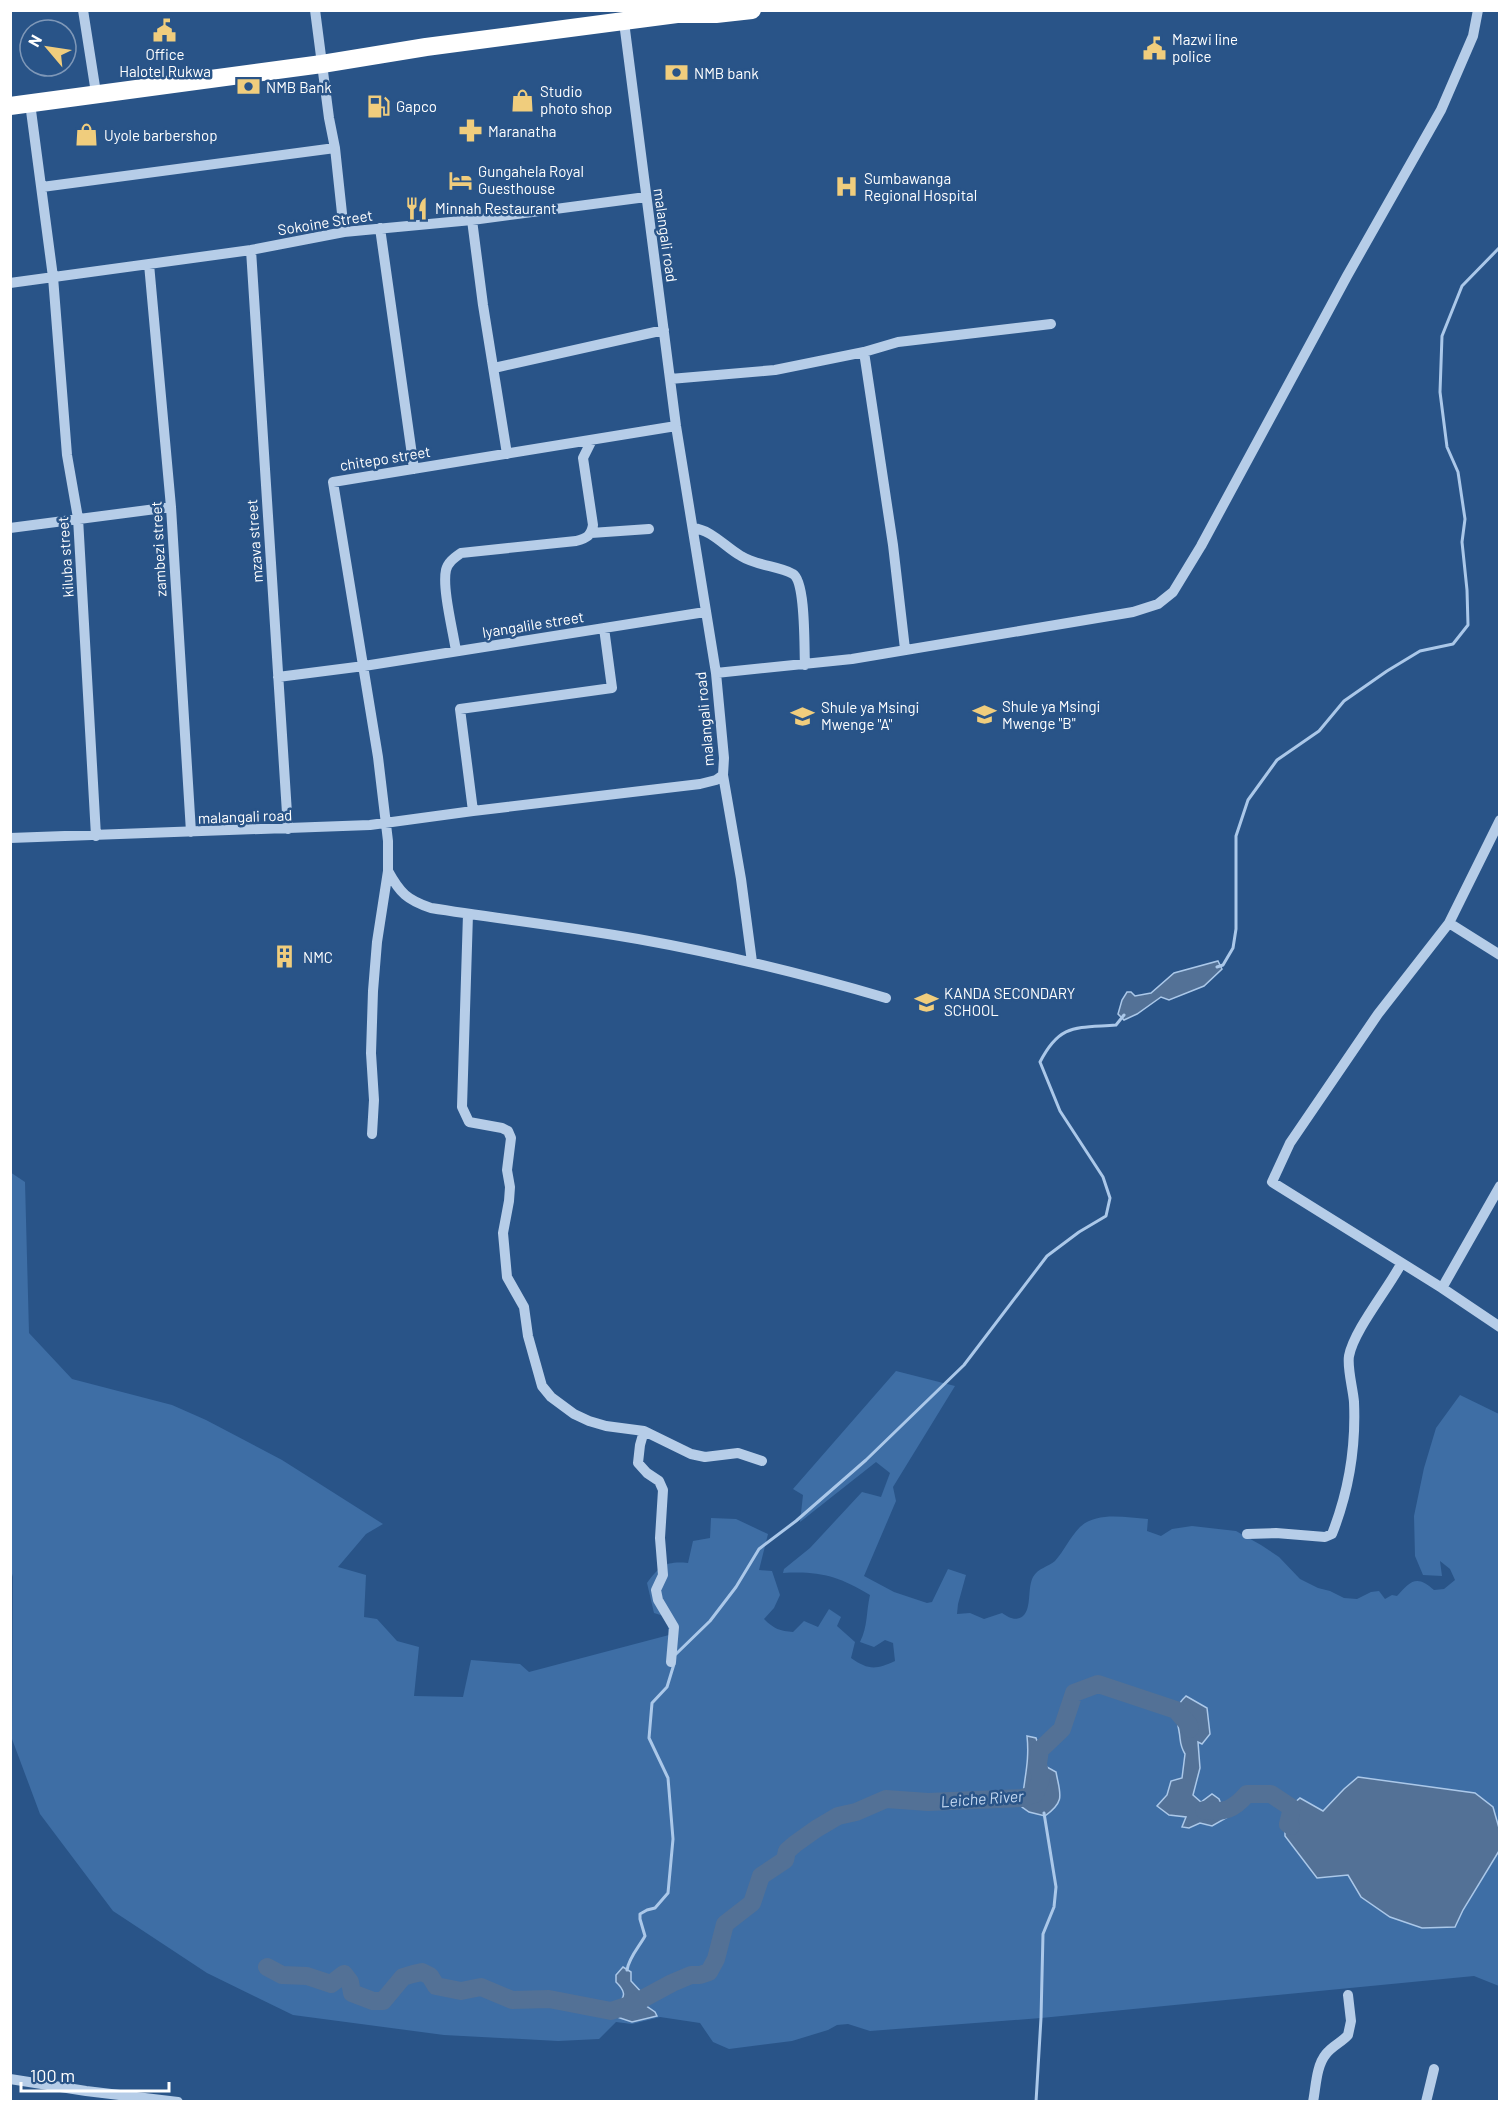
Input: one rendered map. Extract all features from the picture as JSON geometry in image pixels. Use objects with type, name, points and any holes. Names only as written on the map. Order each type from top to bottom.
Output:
[{"type":"highway","points":[[10,106],[322,64],[426,47],[624,22],[682,12],[752,10]]},
{"type":"street","points":[[83,10],[96,93]]},
{"type":"street","points":[[315,10],[335,148],[344,232]]},
{"type":"street","points":[[716,673],[852,659],[1134,612],[1158,604],[1173,592],[1202,546],[1342,286],[1441,110],[1473,36],[1478,10]]},
{"type":"street","name":"malangali road","points":[[10,838],[370,825],[699,784],[716,780],[723,775],[724,758],[716,673],[676,426],[624,22]]},
{"type":"street","name":"kiluba street","points":[[30,103],[53,277],[68,455],[78,518],[96,836]]},
{"type":"street","points":[[42,187],[335,148]]},
{"type":"street","name":"Sokoine Street","points":[[10,282],[251,250],[344,232],[472,220],[646,196]]},
{"type":"street","points":[[472,220],[507,454]]},
{"type":"street","points":[[380,228],[414,469]]},
{"type":"street","name":"mzava street","points":[[251,250],[288,829]]},
{"type":"street","name":"zambezi street","points":[[149,264],[171,507],[191,832]]},
{"type":"street","points":[[670,379],[775,370],[864,352],[898,342],[1051,324]]},
{"type":"street","points":[[494,368],[664,330]]},
{"type":"street","points":[[864,352],[891,534],[905,649]]},
{"type":"street","name":"chitepo street","points":[[372,1134],[373,992],[377,942],[388,871],[387,823],[364,666],[332,478],[414,469],[676,426]]},
{"type":"street","points":[[456,651],[445,581],[446,569],[450,561],[461,553],[576,542],[587,538],[593,525],[583,458],[592,440]]},
{"type":"street","points":[[10,528],[171,507]]},
{"type":"street","points":[[693,528],[708,532],[730,549],[754,563],[792,573],[798,578],[801,590],[805,665]]},
{"type":"street","points":[[591,533],[649,529]]},
{"type":"street","name":"lyangalile street","points":[[278,677],[364,666],[705,612]]},
{"type":"street","points":[[473,811],[460,709],[612,688],[604,628]]},
{"type":"street","points":[[723,775],[741,879],[752,962]]},
{"type":"street","points":[[1500,820],[1449,923],[1378,1014],[1346,1060],[1290,1143],[1272,1182],[1500,1327]]},
{"type":"street","points":[[388,871],[410,901],[431,908],[636,939],[752,962],[886,998]]},
{"type":"street","points":[[468,914],[462,1107],[469,1122],[502,1128],[508,1131],[511,1138],[507,1170],[510,1187],[509,1201],[503,1233],[507,1277],[524,1307],[528,1336],[542,1386],[551,1397],[574,1414],[606,1426],[644,1431],[691,1454],[705,1457],[738,1453],[762,1461]]},
{"type":"street","points":[[1449,923],[1500,955]]},
{"type":"street","points":[[1442,1288],[1500,1186]]},
{"type":"street","points":[[1247,1534],[1276,1533],[1325,1537],[1332,1533],[1346,1495],[1354,1430],[1354,1400],[1348,1358],[1360,1329],[1401,1263]]},
{"type":"street","points":[[644,1431],[638,1463],[659,1481],[663,1490],[660,1538],[663,1575],[656,1590],[658,1600],[674,1627],[672,1662]]},
{"type":"street","points":[[1313,2102],[1318,2070],[1323,2057],[1348,2035],[1351,2021],[1348,1995]]},
{"type":"street","points":[[1426,2102],[1434,2069]]},
{"type":"street","points":[[10,2079],[178,2102]]},
{"type":"shaded area","points":[[1218,961],[1222,969],[1204,986],[1169,1000],[1161,997],[1124,1020],[1118,1014],[1127,992],[1135,996],[1151,993],[1174,973]]},
{"type":"shaded area","points":[[10,1172],[25,1182],[29,1333],[72,1379],[172,1405],[206,1420],[282,1460],[383,1524],[366,1534],[338,1567],[366,1575],[364,1617],[377,1619],[397,1641],[419,1647],[414,1696],[463,1697],[471,1660],[520,1664],[529,1672],[669,1635],[667,1617],[654,1613],[647,1583],[656,1572],[668,1564],[688,1563],[693,1541],[710,1538],[711,1518],[736,1519],[768,1534],[759,1570],[772,1571],[780,1595],[774,1608],[764,1619],[771,1625],[793,1632],[804,1621],[818,1627],[829,1609],[841,1617],[837,1626],[855,1642],[851,1658],[867,1667],[882,1666],[895,1661],[893,1643],[885,1640],[874,1647],[860,1642],[866,1625],[870,1595],[848,1583],[828,1576],[783,1573],[784,1569],[810,1548],[862,1492],[881,1497],[890,1473],[876,1462],[800,1522],[803,1495],[793,1489],[896,1371],[955,1386],[893,1487],[896,1501],[864,1576],[894,1592],[927,1603],[932,1602],[948,1569],[966,1575],[957,1614],[970,1613],[984,1619],[1002,1613],[1015,1619],[1023,1616],[1028,1608],[1031,1582],[1035,1574],[1055,1561],[1080,1527],[1087,1522],[1104,1517],[1148,1519],[1147,1531],[1161,1536],[1172,1529],[1192,1526],[1236,1531],[1279,1557],[1300,1579],[1344,1598],[1357,1599],[1379,1591],[1385,1599],[1392,1595],[1397,1596],[1414,1581],[1423,1582],[1434,1590],[1444,1589],[1455,1580],[1450,1569],[1440,1561],[1442,1576],[1423,1575],[1415,1556],[1414,1516],[1424,1468],[1436,1428],[1460,1395],[1499,1414],[1499,1986],[1474,1976],[1041,2018],[870,2031],[848,2024],[837,2025],[792,2041],[729,2049],[713,2042],[700,2023],[660,2017],[632,2024],[616,2022],[599,2039],[558,2041],[444,2035],[293,2015],[207,1973],[113,1911],[40,1814],[12,1739]]},
{"type":"shaded area","points":[[1186,1696],[1207,1708],[1210,1734],[1202,1744],[1198,1742],[1200,1768],[1193,1795],[1201,1802],[1212,1794],[1219,1799],[1223,1809],[1235,1813],[1212,1826],[1200,1823],[1189,1828],[1182,1827],[1186,1817],[1169,1815],[1157,1806],[1167,1795],[1171,1781],[1182,1778],[1185,1754],[1181,1745],[1176,1712]]},
{"type":"shaded area","points":[[1027,1736],[1036,1738],[1045,1766],[1056,1772],[1060,1792],[1059,1801],[1045,1816],[1029,1812],[1022,1807],[1028,1755]]},
{"type":"shaded area","points":[[1358,1777],[1475,1793],[1493,1807],[1499,1828],[1499,1851],[1455,1927],[1422,1928],[1390,1917],[1361,1897],[1348,1875],[1317,1878],[1285,1836],[1285,1811],[1300,1798],[1323,1811]]},
{"type":"shaded area","points":[[623,1967],[631,1972],[631,1981],[645,1996],[645,2005],[657,2016],[632,2022],[599,2011],[600,2006],[612,2005],[623,1997],[621,1988],[616,1982],[616,1975]]},
{"type":"waterway","points":[[1217,967],[1223,965],[1233,948],[1236,929],[1236,836],[1248,800],[1277,760],[1319,731],[1344,701],[1420,651],[1453,644],[1468,625],[1462,542],[1465,519],[1458,472],[1447,447],[1440,392],[1442,336],[1462,286],[1500,247]]},
{"type":"waterway","points":[[676,1654],[710,1621],[736,1587],[759,1549],[796,1521],[866,1460],[964,1365],[1047,1256],[1079,1232],[1106,1216],[1110,1198],[1103,1177],[1060,1111],[1040,1062],[1047,1049],[1062,1034],[1080,1028],[1116,1025],[1124,1015]]},
{"type":"waterway","points":[[627,1970],[632,1956],[645,1936],[640,1914],[655,1908],[668,1893],[673,1839],[668,1778],[649,1738],[652,1703],[667,1687],[674,1664]]},
{"type":"waterway","points":[[267,1967],[282,1975],[307,1976],[331,1984],[344,1974],[350,1982],[352,1993],[373,2001],[383,2001],[403,1977],[422,1972],[430,1976],[436,1986],[461,1991],[481,1987],[512,2000],[549,1999],[611,2011],[635,2003],[691,1975],[709,1972],[716,1959],[725,1924],[752,1903],[761,1876],[785,1860],[787,1851],[795,1844],[838,1816],[856,1812],[886,1799],[928,1802],[1022,1798],[1035,1794],[1041,1779],[1038,1764],[1040,1750],[1062,1729],[1074,1693],[1098,1684],[1176,1710],[1190,1729]]},
{"type":"waterway","name":"Leiche River","points":[[1204,1810],[1228,1809],[1247,1794],[1271,1794],[1292,1808],[1288,1824],[1291,1826]]},
{"type":"waterway","points":[[1036,2102],[1043,1934],[1054,1907],[1056,1887],[1044,1813]]},
{"type":"place","name":"Office Halotel Rukwa","points":[[165,30]]},
{"type":"place","name":"Mazwi line police","points":[[1154,48]]},
{"type":"place","name":"NMB bank","points":[[676,73]]},
{"type":"place","name":"NMB Bank","points":[[248,87]]},
{"type":"place","name":"Studio photo shop","points":[[522,100]]},
{"type":"place","name":"Gapco","points":[[378,106]]},
{"type":"place","name":"Maranatha","points":[[470,131]]},
{"type":"place","name":"Uyole barbershop","points":[[86,135]]},
{"type":"place","name":"Gungahela Royal Guesthouse","points":[[460,180]]},
{"type":"place","name":"Sumbawanga Regional Hospital","points":[[846,187]]},
{"type":"place","name":"Minnah Restaurant","points":[[417,208]]},
{"type":"place","name":"Shule ya Msingi Mwenge \"B\"","points":[[984,715]]},
{"type":"place","name":"Shule ya Msingi Mwenge \"A\"","points":[[803,716]]},
{"type":"place","name":"NMC","points":[[285,957]]},
{"type":"place","name":"KANDA SECONDARY SCHOOL","points":[[926,1002]]}]
